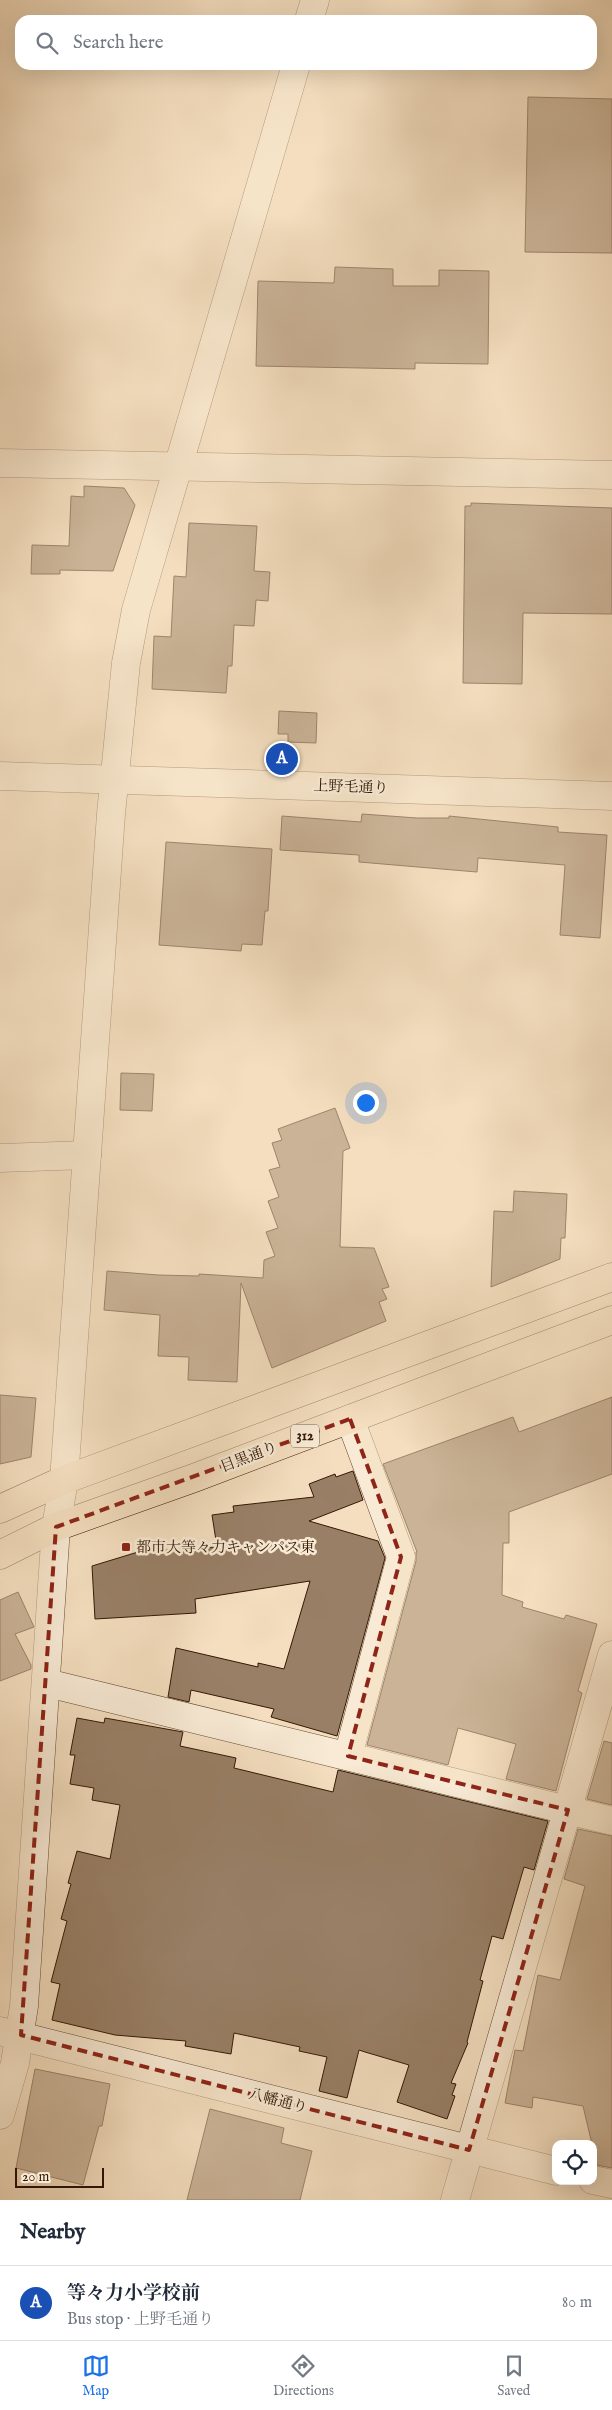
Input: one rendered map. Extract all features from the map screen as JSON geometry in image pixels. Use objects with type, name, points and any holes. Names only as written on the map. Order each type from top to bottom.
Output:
[{"type":"main road","points":[[0,1509],[64,1480],[612,1277]]},
{"type":"main road","name":"目黒通り","points":[[0,1555],[56,1526],[194,1478],[612,1320]]},
{"type":"street","points":[[310,15],[315,0]]},
{"type":"street","points":[[0,2115],[47,1683],[56,1526],[64,1480],[115,780],[126,663],[136,610],[295,70]]},
{"type":"street","points":[[0,463],[612,475]]},
{"type":"street","name":"上野毛通り","points":[[0,776],[612,796]]},
{"type":"street","points":[[0,1158],[87,1155]]},
{"type":"street","points":[[348,1756],[401,1557],[350,1419]]},
{"type":"street","points":[[455,2200],[612,1654]]},
{"type":"street","points":[[47,1683],[612,1820]]},
{"type":"street","name":"八幡通り","points":[[10,2033],[552,2170]]},
{"type":"street","points":[[597,2181],[612,2184]]},
{"type":"highlighted area","points":[[350,1419],[401,1557],[348,1756],[568,1810],[469,2150],[21,2035],[56,1527]]},
{"type":"building","points":[[528,97],[612,99],[612,253],[525,252]]},
{"type":"building","points":[[335,267],[393,269],[393,286],[439,286],[439,270],[489,271],[488,364],[415,363],[415,369],[256,366],[258,281],[334,283]]},
{"type":"building","points":[[84,486],[124,488],[135,505],[113,571],[60,570],[60,574],[31,574],[32,545],[69,546],[71,496],[84,497]]},
{"type":"building","points":[[471,503],[612,508],[612,614],[523,613],[522,684],[463,683],[465,506],[471,506]]},
{"type":"building","points":[[189,523],[257,526],[254,571],[270,572],[268,601],[256,600],[254,626],[234,625],[232,666],[228,666],[226,693],[152,689],[154,636],[171,637],[174,576],[186,577]]},
{"type":"building","points":[[279,711],[317,713],[316,743],[288,742],[288,734],[278,734]]},
{"type":"building","points":[[362,814],[417,818],[449,818],[449,816],[558,827],[558,832],[607,835],[600,938],[560,935],[565,865],[478,858],[477,872],[359,862],[359,855],[280,850],[282,816],[361,822]]},
{"type":"building","points":[[166,842],[272,849],[268,911],[265,911],[262,945],[242,944],[241,951],[159,945]]},
{"type":"building","points":[[121,1073],[154,1074],[152,1111],[120,1110]]},
{"type":"building","points":[[335,1108],[350,1148],[343,1151],[340,1247],[374,1248],[389,1287],[382,1289],[387,1299],[379,1302],[386,1321],[272,1368],[241,1283],[237,1382],[188,1380],[189,1357],[158,1356],[160,1315],[104,1310],[107,1271],[158,1275],[199,1276],[199,1274],[263,1278],[264,1260],[275,1256],[266,1232],[278,1228],[268,1201],[279,1197],[269,1170],[280,1167],[272,1143],[282,1140],[278,1129]]},
{"type":"building","points":[[514,1191],[567,1194],[565,1238],[561,1238],[560,1259],[491,1287],[494,1211],[513,1212]]},
{"type":"building","points":[[0,1395],[36,1398],[31,1457],[0,1464]]},
{"type":"building","points":[[612,1397],[612,1474],[509,1512],[509,1543],[503,1543],[502,1595],[523,1602],[522,1607],[564,1619],[566,1615],[597,1624],[578,1691],[582,1693],[556,1791],[506,1779],[516,1744],[458,1728],[448,1765],[367,1745],[417,1552],[383,1464],[513,1417],[519,1432]]},
{"type":"building","points":[[353,1471],[363,1500],[309,1521],[378,1541],[385,1558],[337,1736],[271,1717],[274,1709],[191,1690],[189,1702],[168,1697],[176,1648],[258,1667],[258,1663],[284,1669],[310,1581],[195,1599],[196,1613],[95,1619],[92,1566],[138,1552],[217,1547],[212,1515],[234,1512],[233,1506],[314,1497],[309,1484],[335,1474],[336,1477]]},
{"type":"building","points":[[18,1592],[34,1627],[15,1634],[31,1665],[31,1669],[0,1681],[0,1600]]},
{"type":"building","points":[[77,1718],[104,1723],[105,1718],[183,1732],[180,1746],[236,1758],[234,1768],[333,1792],[338,1770],[548,1821],[534,1870],[524,1867],[503,1939],[492,1936],[480,1980],[483,1981],[468,2043],[451,2083],[456,2084],[452,2095],[455,2096],[447,2119],[397,2102],[409,2065],[359,2050],[347,2098],[319,2091],[327,2057],[299,2051],[300,2047],[234,2033],[231,2054],[185,2046],[186,2041],[115,2035],[52,2020],[60,1984],[51,1982],[67,1921],[61,1919],[71,1884],[68,1883],[77,1851],[110,1859],[120,1805],[92,1800],[94,1788],[70,1784],[75,1755],[70,1755]]},
{"type":"building","points":[[604,1741],[612,1743],[612,1805],[587,1799]]},
{"type":"building","points":[[578,1829],[612,1836],[612,2168],[597,2165],[597,2140],[591,2140],[583,2106],[533,2097],[532,2108],[505,2103],[515,2050],[523,2051],[538,1975],[560,1980],[585,1886],[564,1879]]},
{"type":"building","points":[[35,2069],[110,2084],[102,2126],[99,2126],[83,2185],[16,2168]]},
{"type":"building","points":[[210,2109],[284,2128],[281,2143],[312,2151],[300,2200],[187,2200]]},
{"type":"place","name":"等々力小学校前","points":[[282,759]]},
{"type":"place","name":"都市大等々力キャンパス東","points":[[126,1547]]}]
